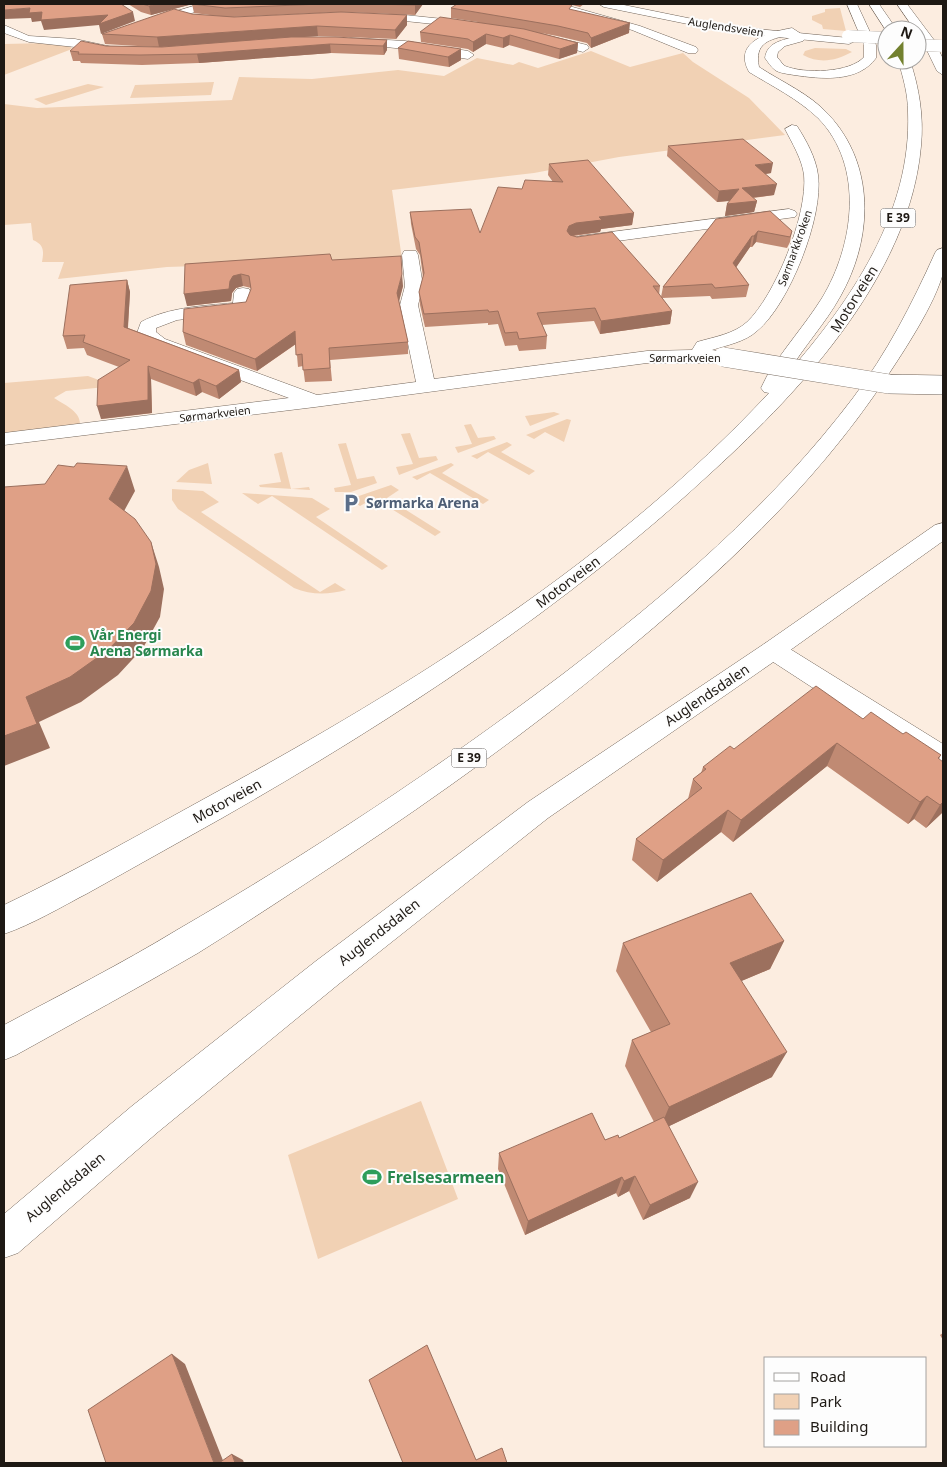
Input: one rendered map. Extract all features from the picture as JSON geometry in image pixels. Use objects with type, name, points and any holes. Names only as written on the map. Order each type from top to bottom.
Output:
[{"type":"main road","points":[[134,28],[151,21],[211,4]]},
{"type":"main road","points":[[551,4],[636,28],[692,50]]},
{"type":"main road","name":"Auglendsveien","points":[[604,4],[774,34]]},
{"type":"main road","name":"Auglendsveien","points":[[627,4],[668,15]]},
{"type":"main road","points":[[796,34],[799,39],[775,48],[772,51],[771,58],[775,65],[780,68],[795,72],[823,74],[849,72],[862,67],[870,58],[871,49],[852,4]]},
{"type":"main road","points":[[874,4],[884,20]]},
{"type":"main road","points":[[903,4],[923,14],[943,46]]},
{"type":"main road","points":[[903,4],[928,40],[943,71]]},
{"type":"main road","points":[[175,14],[203,19]]},
{"type":"main road","points":[[136,16],[151,21]]},
{"type":"main road","points":[[360,17],[436,20],[487,27]]},
{"type":"main road","points":[[4,28],[14,35],[24,38],[82,48],[122,51]]},
{"type":"main road","name":"Auglendsveien","points":[[743,28],[849,38]]},
{"type":"main road","name":"E 39","points":[[758,418],[777,373],[813,326],[833,295],[849,255],[858,210],[854,171],[844,145],[832,126],[810,106],[753,69],[751,53],[754,47],[774,34],[796,34]]},
{"type":"main road","points":[[529,35],[583,48]]},
{"type":"main road","points":[[82,48],[108,37]]},
{"type":"main road","points":[[4,42],[24,38]]},
{"type":"main road","points":[[849,38],[877,38]]},
{"type":"main road","points":[[849,38],[877,42]]},
{"type":"main road","points":[[927,39],[943,40]]},
{"type":"main road","points":[[339,41],[405,45],[468,54]]},
{"type":"main road","points":[[927,45],[943,46]]},
{"type":"main road","name":"Motorveien","points":[[4,920],[246,791],[356,726],[489,640],[620,542],[684,489],[789,386],[829,338],[871,274],[897,219],[911,171],[915,130],[913,93],[907,70]]},
{"type":"main road","name":"Sørmarkkroken","points":[[699,356],[704,346],[752,328],[762,319],[774,301],[789,268],[809,209],[812,189],[808,164],[792,130]]},
{"type":"main road","points":[[576,242],[789,214]]},
{"type":"main road","name":"E 39","points":[[4,1043],[186,942],[315,861],[441,778],[561,690],[625,640],[731,545],[808,465],[855,409],[884,368],[914,318],[939,268],[943,253]]},
{"type":"main road","points":[[410,255],[414,286],[409,305],[426,385]]},
{"type":"main road","points":[[243,293],[242,308],[166,316],[150,323],[146,332],[148,336],[158,343],[315,401]]},
{"type":"main road","name":"Sørmarkveien","points":[[4,439],[315,401],[647,357],[723,357],[889,384],[943,385]]},
{"type":"main road","name":"Auglendsdalen","points":[[4,1239],[144,1119],[328,972],[530,816],[774,650],[943,530]]},
{"type":"main road","points":[[774,650],[943,758]]},
{"type":"green space","points":[[840,8],[846,31],[823,29],[822,25],[812,20],[812,16],[825,12],[825,9]]},
{"type":"green space","points":[[47,43],[70,46],[72,49],[4,75],[4,44]]},
{"type":"green space","points":[[815,48],[846,49],[852,52],[840,58],[828,60],[815,60],[803,55],[805,51]]},
{"type":"green space","points":[[591,51],[630,67],[683,53],[693,62],[749,98],[785,135],[619,157],[534,173],[392,190],[402,259],[167,267],[58,279],[64,262],[42,262],[42,248],[33,240],[31,223],[4,225],[4,104],[37,108],[232,100],[239,77],[312,79],[398,70],[444,76],[477,58],[513,65],[519,62],[538,68]]},
{"type":"green space","points":[[214,82],[211,95],[130,98],[135,85]]},
{"type":"green space","points":[[88,84],[104,87],[46,105],[34,99]]},
{"type":"green space","points":[[88,376],[115,386],[66,391],[54,398],[75,412],[80,420],[80,425],[4,434],[4,383]]},
{"type":"green space","points":[[554,412],[560,414],[530,426],[525,416]]},
{"type":"green space","points":[[567,419],[571,420],[564,442],[545,432],[534,439],[526,435]]},
{"type":"green space","points":[[471,424],[478,438],[494,436],[496,439],[458,453],[455,447],[472,444],[464,425]]},
{"type":"green space","points":[[410,433],[419,458],[436,456],[438,460],[399,475],[396,467],[413,464],[401,434]]},
{"type":"green space","points":[[507,442],[512,445],[501,452],[535,471],[529,475],[488,452],[477,459],[471,456]]},
{"type":"green space","points":[[346,443],[357,479],[374,476],[377,483],[351,492],[335,492],[334,488],[351,485],[338,444]]},
{"type":"green space","points":[[282,452],[291,489],[260,487],[259,485],[281,482],[274,454]]},
{"type":"green space","points":[[208,463],[212,484],[176,482],[189,470]]},
{"type":"green space","points":[[451,463],[454,465],[442,473],[489,500],[483,504],[430,473],[417,480],[412,477]]},
{"type":"green space","points":[[391,485],[399,490],[387,498],[441,532],[435,536],[374,498],[360,506],[350,499]]},
{"type":"green space","points":[[309,487],[310,490],[292,489]]},
{"type":"green space","points":[[172,489],[203,491],[219,502],[201,512],[320,592],[335,583],[346,590],[320,594],[294,588],[178,509],[172,500]]},
{"type":"green space","points":[[242,493],[312,498],[330,509],[316,517],[388,566],[382,570],[272,496],[258,504]]},
{"type":"green space","name":"Frelsesarmeen","points":[[421,1101],[458,1199],[318,1259],[288,1155]]},
{"type":"building","points":[[4,4],[121,4],[133,12],[99,24],[108,15],[41,20],[42,12],[29,13],[30,8],[4,10]]},
{"type":"building","points":[[192,4],[321,4],[225,8]]},
{"type":"building","points":[[369,4],[416,4],[415,5]]},
{"type":"building","points":[[457,4],[566,4],[572,5],[569,9],[630,23],[591,38],[588,33],[558,26],[451,8]]},
{"type":"building","points":[[174,9],[192,14],[234,17],[341,12],[407,15],[395,30],[317,26],[157,37],[102,34]]},
{"type":"building","points":[[440,17],[524,29],[578,43],[560,49],[510,35],[503,38],[486,34],[473,42],[468,39],[420,32]]},
{"type":"building","points":[[291,37],[387,40],[383,46],[330,44],[197,54],[78,54],[79,52],[70,51],[81,41],[106,46],[162,47]]},
{"type":"building","points":[[408,41],[461,49],[448,57],[398,48]]},
{"type":"building","points":[[743,139],[773,163],[755,165],[777,184],[742,188],[757,201],[727,204],[739,189],[719,191],[668,146]]},
{"type":"building","points":[[588,160],[634,213],[599,217],[602,220],[576,223],[569,226],[567,231],[570,235],[577,237],[612,232],[660,286],[653,286],[672,311],[601,321],[595,308],[537,313],[547,336],[519,339],[517,332],[505,333],[498,311],[424,314],[419,292],[424,273],[419,242],[415,237],[410,212],[471,209],[480,233],[498,187],[522,189],[525,180],[563,182],[549,164]]},
{"type":"building","points":[[770,211],[792,231],[790,237],[758,231],[752,236],[733,263],[749,285],[715,288],[712,284],[663,287],[716,219]]},
{"type":"building","points":[[330,254],[332,260],[401,256],[402,274],[397,293],[408,342],[329,348],[330,368],[303,370],[302,354],[296,355],[295,331],[255,359],[183,332],[184,309],[246,302],[251,289],[249,276],[241,274],[233,276],[229,289],[184,294],[185,264]]},
{"type":"building","points":[[127,280],[124,327],[239,370],[216,386],[199,379],[193,383],[148,366],[148,400],[97,406],[98,380],[130,360],[83,342],[85,335],[63,336],[70,285]]},
{"type":"building","name":"Vår Energi Arena Sørmarka","points":[[77,463],[127,466],[109,499],[135,519],[151,542],[156,564],[151,591],[134,623],[108,650],[70,677],[26,697],[37,724],[4,736],[4,487],[45,484],[58,465],[74,467]]},
{"type":"building","points":[[816,686],[863,719],[871,712],[903,734],[906,732],[941,755],[938,758],[943,762],[943,802],[940,805],[927,796],[920,802],[837,743],[741,820],[728,810],[663,860],[636,839],[702,788],[693,779],[706,769],[703,767],[730,746],[734,749]]},
{"type":"building","points":[[751,893],[784,941],[730,963],[787,1052],[669,1107],[632,1040],[670,1024],[623,943]]},
{"type":"building","points":[[592,1113],[605,1140],[618,1135],[619,1138],[664,1117],[698,1182],[650,1205],[635,1176],[624,1181],[622,1177],[528,1221],[499,1153]]},
{"type":"building","points":[[427,1345],[476,1460],[502,1448],[507,1463],[403,1463],[369,1380]]},
{"type":"building","points":[[172,1354],[214,1463],[106,1463],[88,1410]]},
{"type":"building","points":[[232,1454],[235,1463],[219,1463]]},
{"type":"place","name":"Sørmarka Arena","points":[[351,503]]},
{"type":"place","name":"Vår Energi Arena Sørmarka","points":[[75,643]]},
{"type":"place","name":"Frelsesarmeen","points":[[372,1177]]}]
